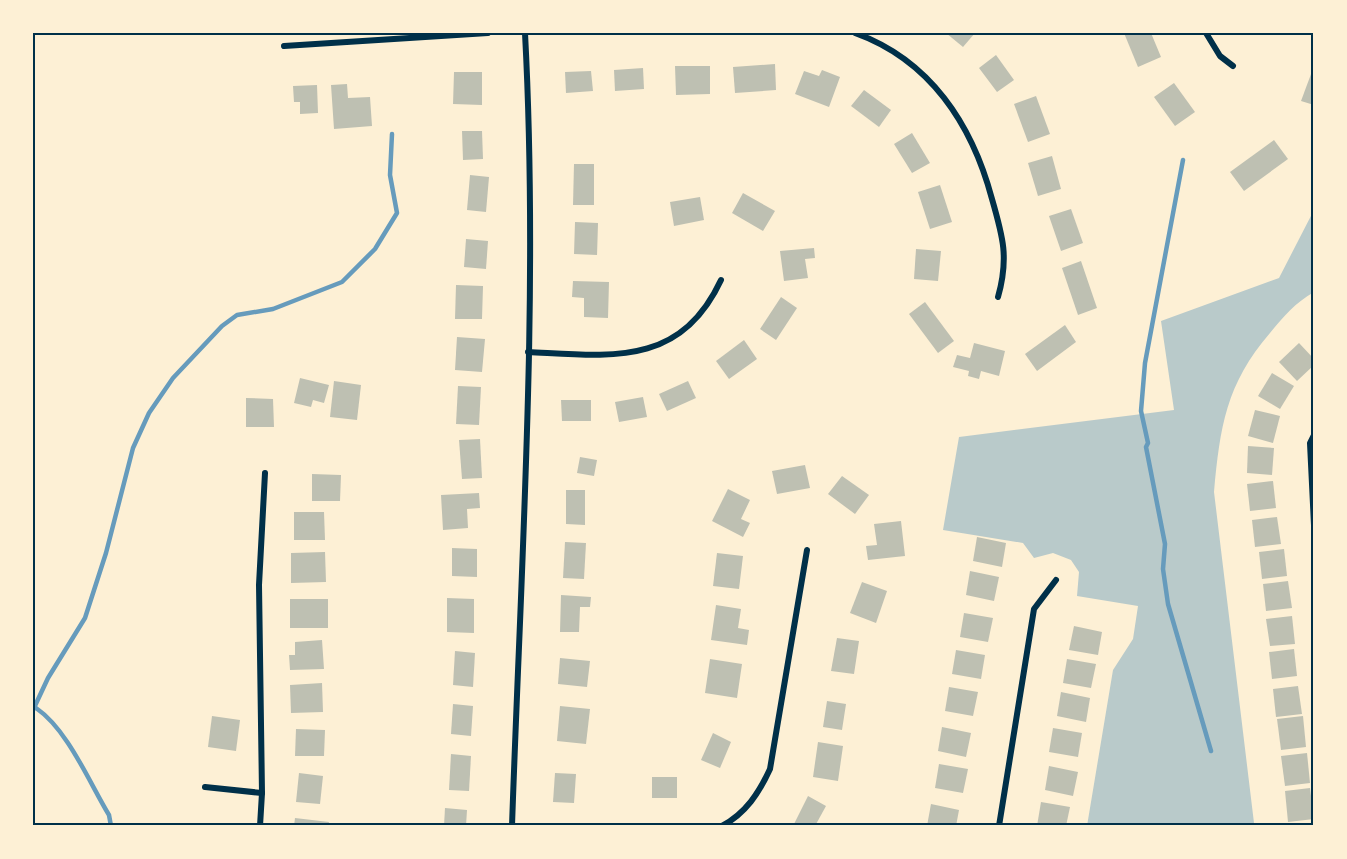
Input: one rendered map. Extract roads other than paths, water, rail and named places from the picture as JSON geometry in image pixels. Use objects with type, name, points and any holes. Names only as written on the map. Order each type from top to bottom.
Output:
[{"type":"street","points":[[284,46],[488,33]]},
{"type":"street","points":[[512,826],[528,352],[531,185],[525,33]]},
{"type":"street","points":[[855,33],[891,49],[913,64],[938,90],[967,130],[990,189],[1005,246],[1006,258],[998,297]]},
{"type":"street","points":[[1206,33],[1220,56],[1233,66]]},
{"type":"street","points":[[528,352],[613,356],[637,353],[660,345],[693,322],[714,295],[721,280]]},
{"type":"street","points":[[1314,435],[1310,443],[1314,525]]},
{"type":"street","points":[[260,826],[262,793],[259,585],[265,473]]},
{"type":"street","points":[[722,826],[750,804],[762,788],[770,769],[807,550]]},
{"type":"street","points":[[999,826],[1034,609],[1056,580]]},
{"type":"street","points":[[205,787],[262,793]]},
{"type":"waterway","points":[[33,710],[48,678],[85,618],[106,553],[133,448],[149,413],[173,378],[222,326],[237,315],[273,309],[342,282],[375,249],[397,213],[390,175],[392,134]]},
{"type":"waterway","points":[[1183,160],[1145,363],[1141,411],[1165,544],[1163,569],[1168,604],[1211,751]]},
{"type":"waterway","points":[[36,708],[58,729],[77,757],[109,815],[111,826]]}]
